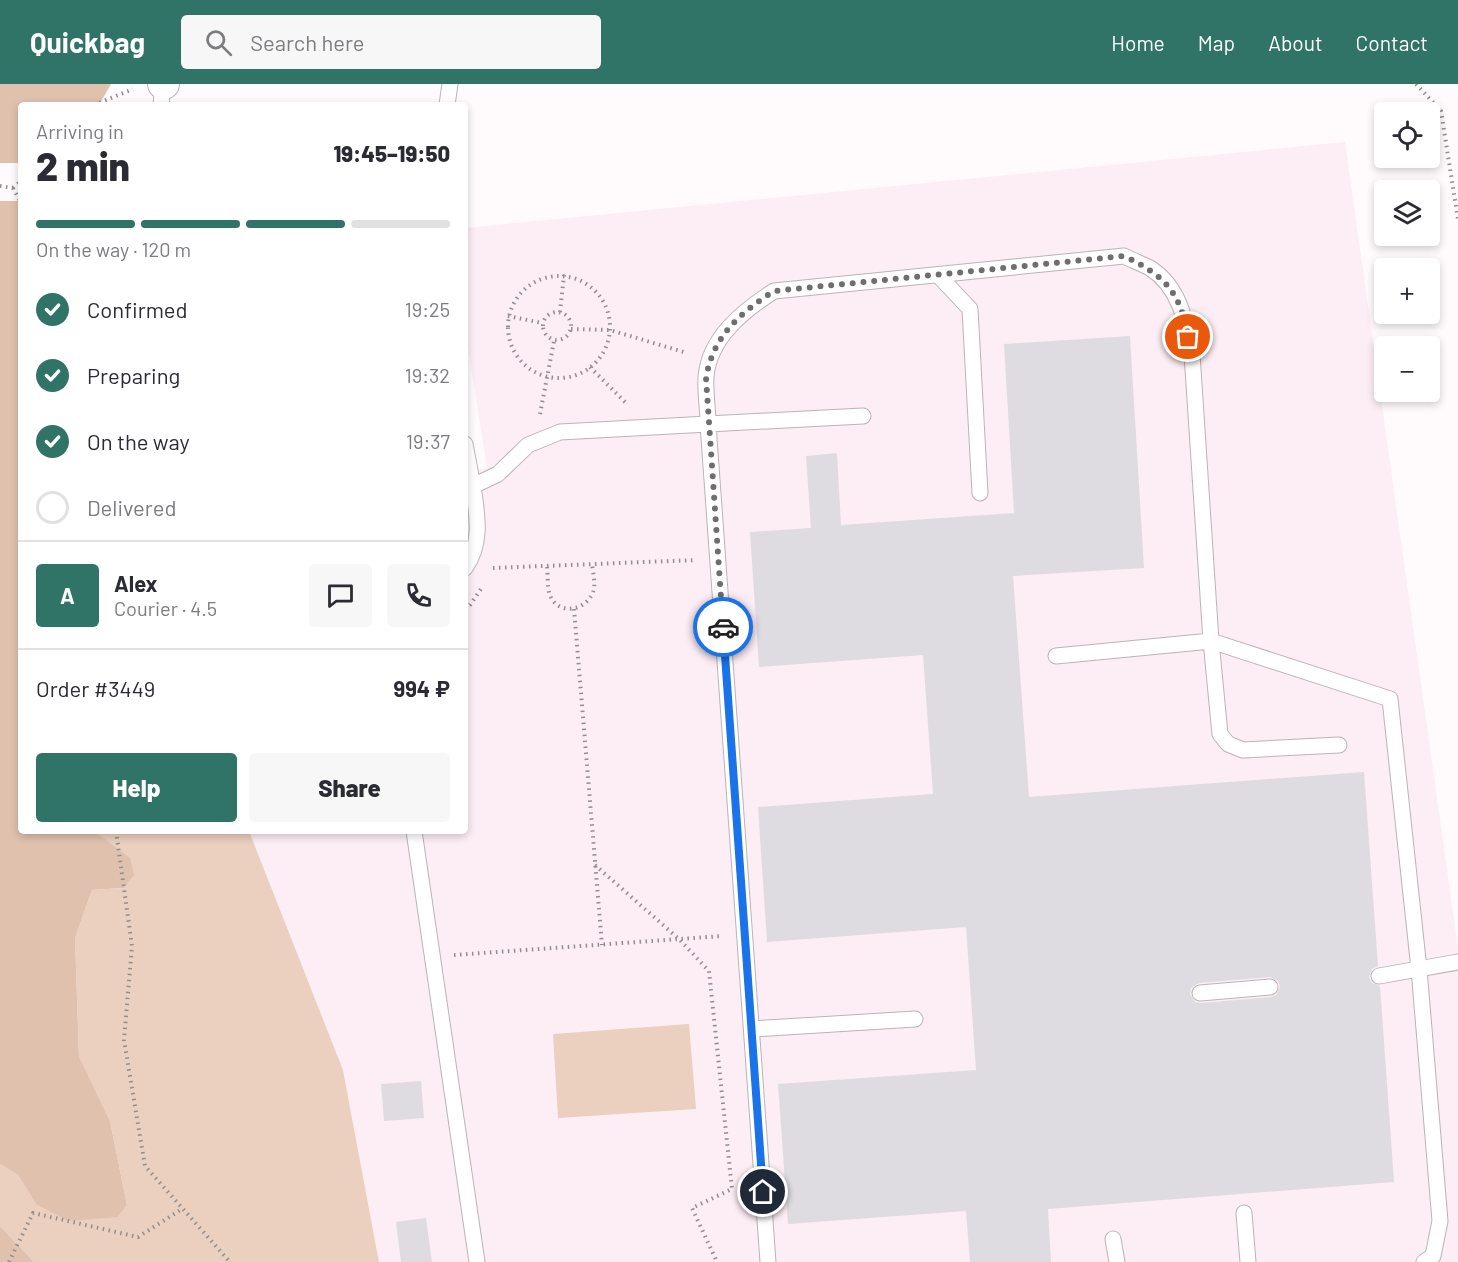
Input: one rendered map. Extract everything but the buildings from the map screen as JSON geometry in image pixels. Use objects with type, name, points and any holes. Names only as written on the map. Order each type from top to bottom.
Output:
[{"type":"lane","points":[[161,102],[164,84]]},
{"type":"lane","points":[[447,102],[450,84]]},
{"type":"lane","points":[[768,1262],[706,378],[709,360],[735,320],[774,291],[1124,256],[1151,269],[1174,292],[1185,320],[1192,354],[1211,641],[1220,734],[1228,744],[1243,750],[1339,745]]},
{"type":"lane","points":[[938,274],[970,309],[980,493]]},
{"type":"lane","points":[[472,486],[498,474],[528,445],[560,432],[863,416]]},
{"type":"lane","points":[[468,462],[479,522],[472,558],[468,564]]},
{"type":"lane","points":[[1056,656],[1211,641],[1389,699],[1419,969],[1440,1221],[1433,1257],[1424,1262]]},
{"type":"lane","points":[[414,834],[477,1262]]},
{"type":"lane","points":[[1379,976],[1458,962]]},
{"type":"lane","points":[[1200,993],[1270,987]]},
{"type":"lane","points":[[752,1029],[915,1019]]},
{"type":"lane","points":[[1244,1213],[1248,1262]]},
{"type":"lane","points":[[1113,1239],[1117,1262]]},
{"type":"path","points":[[101,102],[131,90],[164,84]]},
{"type":"path","points":[[1416,84],[1441,111],[1458,219]]},
{"type":"path","points":[[0,186],[13,188],[18,184]]},
{"type":"path","points":[[13,188],[18,197]]},
{"type":"path","points":[[560,312],[564,275]]},
{"type":"path","points":[[564,275],[577,278],[599,293],[610,317],[610,330],[607,344],[600,357],[590,367],[577,375],[562,378],[547,377],[532,371],[520,361],[507,332],[508,316],[523,290],[535,281],[549,276],[564,275]]},
{"type":"path","points":[[552,312],[560,312],[567,315],[571,322],[571,329],[561,341],[554,341],[547,338],[542,331],[542,323],[552,312]]},
{"type":"path","points":[[508,316],[542,323]]},
{"type":"path","points":[[571,329],[610,330],[709,360]]},
{"type":"path","points":[[535,442],[554,341]]},
{"type":"path","points":[[590,367],[651,427]]},
{"type":"path","points":[[468,607],[493,568],[494,559]]},
{"type":"path","points":[[493,568],[718,559]]},
{"type":"path","points":[[547,567],[550,596],[560,606],[574,609],[586,604],[594,591],[592,564]]},
{"type":"path","points":[[574,609],[602,945]]},
{"type":"path","points":[[116,834],[132,946],[124,1040],[145,1166],[230,1262]]},
{"type":"path","points":[[595,865],[679,939],[709,971],[732,1189],[692,1208],[717,1262]]},
{"type":"path","points":[[432,956],[745,934]]},
{"type":"path","points":[[9,1260],[33,1213],[138,1237],[182,1209]]},
{"type":"shaded area","points":[[0,84],[111,84],[101,102],[18,102],[18,163],[0,163]]},
{"type":"shaded area","points":[[1345,142],[1374,349],[1374,402],[1381,402],[1458,948],[1458,1262],[379,1262],[343,1070],[250,834],[468,834],[468,471],[487,468],[468,347],[468,228]]},
{"type":"shaded area","points":[[0,201],[18,201],[18,834],[98,834],[130,858],[134,875],[124,888],[92,890],[75,938],[79,1057],[110,1121],[127,1205],[118,1217],[68,1221],[36,1204],[18,1175],[0,1164]]},
{"type":"shaded area","points":[[98,834],[250,834],[343,1070],[379,1262],[34,1262],[0,1226],[0,1164],[18,1175],[36,1204],[118,1217],[127,1205],[110,1121],[79,1058],[75,938],[92,890],[124,888],[129,858]]},
{"type":"shaded area","points":[[689,1024],[696,1109],[558,1118],[553,1034]]},
{"type":"shaded area","points":[[0,1226],[34,1262],[0,1262]]},
{"type":"way so far","points":[[723,627],[706,378],[709,360],[735,320],[774,291],[1124,256],[1151,269],[1174,292],[1185,320],[1188,337]]},
{"type":"route","points":[[723,627],[763,1192]]}]
